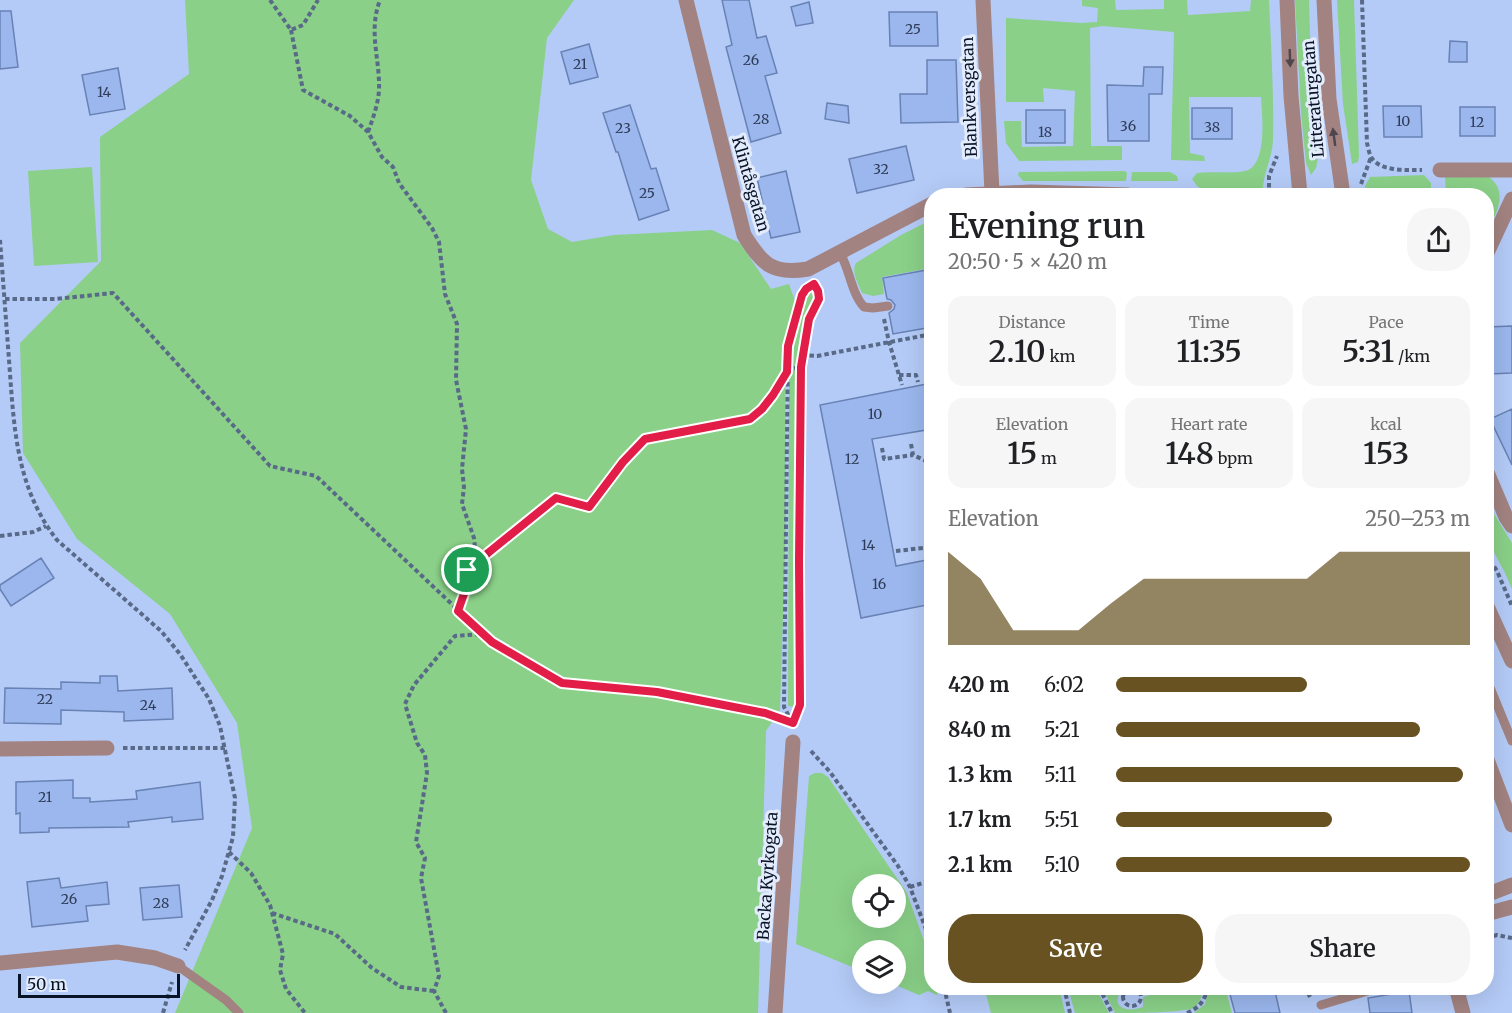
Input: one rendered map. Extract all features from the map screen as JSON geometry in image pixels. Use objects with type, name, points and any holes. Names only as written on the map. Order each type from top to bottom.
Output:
[{"type":"street","name":"Klintåsgatan","points":[[686,0],[744,235],[758,257],[776,269],[794,271],[808,269],[924,208]]},
{"type":"street","name":"Blankversgatan","points":[[983,0],[992,188]]},
{"type":"street","name":"Litteraturgatan","points":[[1287,0],[1291,96],[1299,188]]},
{"type":"street","name":"Litteraturgatan","points":[[1324,0],[1329,99],[1342,188]]},
{"type":"street","points":[[1440,170],[1512,170]]},
{"type":"street","points":[[1494,238],[1512,200]]},
{"type":"street","points":[[1494,489],[1512,526]]},
{"type":"street","points":[[1494,622],[1512,661]]},
{"type":"street","name":"Backa Kyrkogata","points":[[775,1013],[793,742]]},
{"type":"street","points":[[0,749],[107,748]]},
{"type":"street","points":[[1494,778],[1512,825]]},
{"type":"street","points":[[1494,892],[1512,885]]},
{"type":"street","points":[[1494,912],[1512,907]]},
{"type":"street","points":[[0,963],[117,952],[155,958],[178,966]]},
{"type":"street","points":[[1458,995],[1463,1013]]},
{"type":"lane","points":[[839,251],[849,271],[857,300],[864,307],[885,306]]},
{"type":"lane","points":[[1494,697],[1512,741]]},
{"type":"lane","points":[[178,966],[226,1000],[239,1013]]},
{"type":"lane","points":[[1322,1005],[1355,995]]},
{"type":"path","points":[[270,0],[291,30],[303,90],[350,116],[368,132],[382,157],[393,166],[399,183],[432,228],[439,242],[445,294],[457,324],[456,380],[466,429],[462,469],[464,487],[462,504],[474,538],[476,557],[467,570],[465,591],[458,611]]},
{"type":"path","points":[[291,30],[303,25],[318,0]]},
{"type":"path","points":[[368,132],[377,106],[379,89],[374,45],[374,15],[380,0]]},
{"type":"path","points":[[1362,0],[1366,143],[1371,157],[1376,162],[1390,168],[1440,170]]},
{"type":"path","points":[[1360,188],[1371,157]]},
{"type":"path","points":[[0,240],[13,417],[18,452],[27,488],[46,525],[57,540],[161,632],[180,654],[209,699],[220,726],[225,748],[235,798],[233,837],[222,876],[178,966],[163,1013]]},
{"type":"path","points":[[814,284],[819,299],[809,319],[801,367],[800,705],[793,723],[784,707],[788,346],[802,295],[814,284]]},
{"type":"path","points":[[5,299],[55,299],[113,293],[270,466],[316,476],[482,634],[562,683],[657,692],[765,713],[793,723]]},
{"type":"path","points":[[885,306],[889,342],[902,385]]},
{"type":"path","points":[[0,329],[7,329]]},
{"type":"path","points":[[802,355],[817,356],[924,335]]},
{"type":"path","points":[[467,570],[556,498],[589,507],[623,462],[645,439],[750,419],[773,395],[789,369],[801,367]]},
{"type":"path","points":[[899,375],[916,375],[918,382]]},
{"type":"path","points":[[911,444],[913,455]]},
{"type":"path","points":[[882,448],[884,459],[913,455],[924,460]]},
{"type":"path","points":[[0,536],[33,532],[46,525]]},
{"type":"path","points":[[896,551],[924,548]]},
{"type":"path","points":[[1494,566],[1510,595],[1512,606]]},
{"type":"path","points":[[446,1013],[434,991],[439,976],[421,878],[425,858],[416,842],[427,772],[425,755],[417,743],[405,704],[414,685],[455,636],[482,634]]},
{"type":"path","points":[[793,742],[808,749],[830,772],[898,866],[910,887],[924,924]]},
{"type":"path","points":[[107,748],[225,748]]},
{"type":"path","points":[[229,852],[251,873],[270,905],[283,954],[280,970],[286,989],[305,1013]]},
{"type":"path","points":[[910,887],[924,883]]},
{"type":"path","points":[[272,913],[335,934],[372,968],[401,987],[434,991]]},
{"type":"path","points":[[1494,935],[1512,938]]},
{"type":"path","points":[[946,995],[950,1013]]},
{"type":"path","points":[[1066,995],[1070,1013]]},
{"type":"path","points":[[1103,995],[1112,1013]]},
{"type":"path","points":[[1124,995],[1123,999],[1129,1005],[1142,1002],[1141,995]]},
{"type":"path","points":[[1186,1013],[1199,1007],[1206,995]]},
{"type":"green space","points":[[185,0],[574,0],[547,38],[531,180],[548,229],[572,242],[614,235],[712,230],[740,243],[771,289],[789,284],[795,301],[785,346],[786,521],[780,710],[766,731],[758,1013],[175,1013],[252,828],[237,723],[170,614],[77,539],[23,453],[20,343],[101,261],[100,137],[189,74]]},
{"type":"green space","points":[[1082,0],[1115,0],[1116,10],[1164,9],[1164,0],[1187,0],[1188,15],[1250,11],[1251,0],[1269,0],[1273,139],[1263,188],[1201,188],[1192,179],[1197,173],[1239,172],[1252,167],[1257,160],[1262,139],[1261,97],[1189,97],[1190,153],[1204,156],[1205,161],[1171,160],[1174,32],[1102,26],[1090,28],[1091,146],[1122,146],[1122,160],[1019,161],[1006,143],[1004,121],[1021,121],[1022,147],[1073,146],[1075,91],[1043,88],[1044,102],[1006,102],[1006,18],[1097,22],[1098,8],[1082,6]]},
{"type":"green space","points":[[1295,0],[1309,0],[1310,35],[1321,144],[1316,168],[1311,175],[1306,163],[1301,112]]},
{"type":"green space","points":[[1337,0],[1354,0],[1359,156],[1358,162],[1352,164],[1343,104]]},
{"type":"green space","points":[[92,167],[98,262],[34,266],[28,171]]},
{"type":"green space","points":[[1125,171],[1126,181],[1023,181],[1018,175],[1019,172]]},
{"type":"green space","points":[[1132,172],[1170,172],[1177,176],[1178,181],[1131,181]]},
{"type":"green space","points":[[1424,175],[1431,183],[1431,188],[1365,188],[1370,177]]},
{"type":"green space","points":[[1445,176],[1489,177],[1499,190],[1500,197],[1494,218],[1494,188],[1446,188]]},
{"type":"green space","points":[[924,224],[924,269],[882,277],[884,294],[873,296],[862,293],[855,274],[856,263]]},
{"type":"green space","points":[[810,293],[815,296],[801,330],[797,366],[789,368],[790,350],[797,317],[800,307]]},
{"type":"green space","points":[[789,370],[796,370],[796,707],[788,706]]},
{"type":"green space","points":[[1494,514],[1512,543],[1512,589],[1494,552]]},
{"type":"green space","points":[[815,773],[822,773],[828,777],[894,874],[852,874],[852,928],[906,928],[906,892],[924,941],[924,993],[919,995],[906,990],[906,940],[852,940],[852,967],[796,944],[809,776]]},
{"type":"green space","points":[[986,995],[1061,995],[1065,1013],[991,1013]]},
{"type":"green space","points":[[1070,995],[1099,995],[1109,1013],[1075,1013]]},
{"type":"green space","points":[[1106,995],[1119,995],[1119,1005],[1126,1009],[1137,1009],[1143,1007],[1143,997],[1150,995],[1202,995],[1194,1008],[1187,1010],[1115,1013]]},
{"type":"green space","points":[[1207,995],[1227,995],[1232,1013],[1194,1013],[1205,1004]]},
{"type":"building","points":[[722,0],[749,0],[757,38],[766,36],[777,73],[765,76],[781,133],[751,142],[726,47],[732,45]]},
{"type":"building","points":[[809,2],[813,23],[796,26],[791,7]]},
{"type":"building","points":[[0,11],[11,11],[18,67],[0,69]]},
{"type":"building","points":[[889,12],[937,12],[938,46],[890,46]]},
{"type":"building","points":[[1450,41],[1467,42],[1467,62],[1449,62]]},
{"type":"building","points":[[589,44],[598,77],[570,84],[561,52]]},
{"type":"building","points":[[927,60],[956,60],[958,122],[901,123],[900,94],[927,94]]},
{"type":"building","points":[[1144,67],[1163,67],[1162,94],[1149,94],[1149,141],[1108,141],[1107,85],[1143,86]]},
{"type":"building","points":[[118,68],[125,109],[90,115],[82,75]]},
{"type":"building","points":[[827,103],[848,106],[849,123],[825,119]]},
{"type":"building","points":[[630,105],[651,169],[656,168],[669,210],[639,220],[603,113]]},
{"type":"building","points":[[1383,106],[1421,106],[1422,137],[1384,137]]},
{"type":"building","points":[[1460,107],[1495,107],[1495,136],[1460,136]]},
{"type":"building","points":[[1192,108],[1232,108],[1232,139],[1192,139]]},
{"type":"building","points":[[1026,110],[1065,110],[1065,143],[1026,143]]},
{"type":"building","points":[[906,146],[914,180],[857,193],[849,159]]},
{"type":"building","points":[[786,171],[800,232],[771,238],[757,178]]},
{"type":"building","points":[[924,270],[924,328],[893,334],[889,313],[895,305],[887,299],[883,278]]},
{"type":"building","points":[[1512,326],[1512,373],[1494,374],[1494,327]]},
{"type":"building","points":[[924,385],[924,430],[872,439],[896,566],[924,561],[924,606],[861,618],[820,405]]},
{"type":"building","points":[[1512,409],[1512,465],[1494,427],[1494,417]]},
{"type":"building","points":[[41,558],[54,578],[11,606],[0,589],[0,585]]},
{"type":"building","points":[[100,676],[117,676],[118,691],[172,688],[173,719],[124,721],[124,712],[61,710],[61,724],[4,723],[5,688],[61,689],[61,682],[100,683]]},
{"type":"building","points":[[73,780],[73,798],[90,798],[90,802],[137,799],[136,791],[200,782],[203,819],[172,822],[172,817],[128,822],[129,827],[49,828],[49,832],[20,833],[20,813],[16,814],[16,782]]},
{"type":"building","points":[[59,878],[61,888],[107,882],[109,904],[86,906],[88,921],[32,927],[27,882]]},
{"type":"building","points":[[179,885],[182,917],[143,920],[140,888]]},
{"type":"building","points":[[1230,995],[1276,995],[1280,1013],[1235,1013]]},
{"type":"building","points":[[1410,995],[1412,1013],[1370,1013],[1368,998]]},
{"type":"route","points":[[814,284],[819,299],[809,319],[801,367],[800,705],[793,723],[765,713],[657,692],[562,683],[492,642],[458,611],[465,591],[467,570],[556,498],[589,507],[623,462],[645,439],[750,419],[762,409],[787,372],[788,346],[802,295],[814,284]]}]
